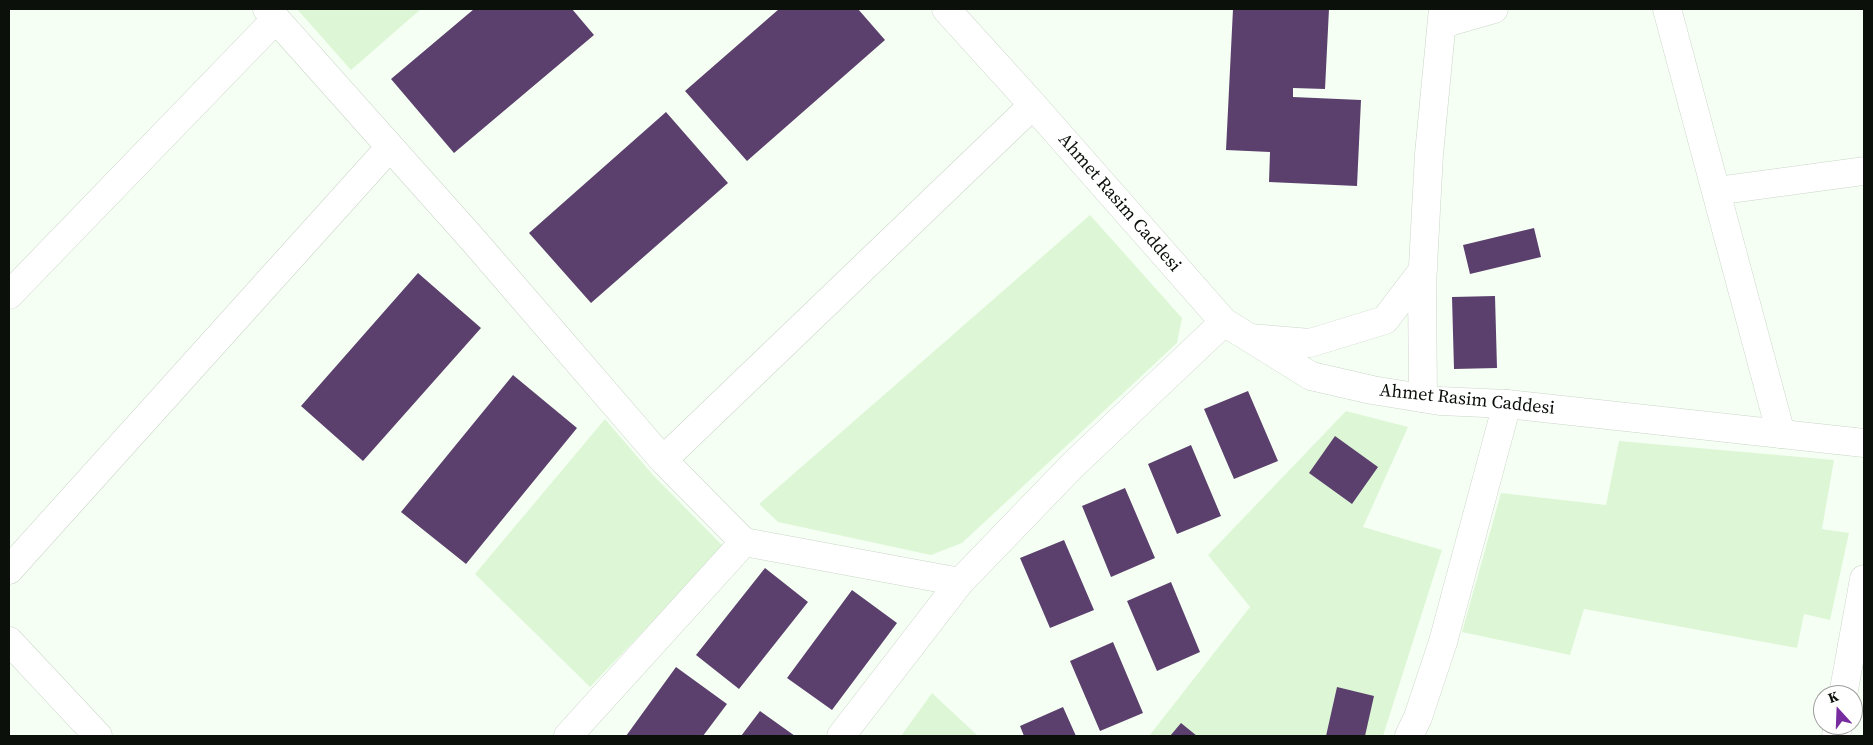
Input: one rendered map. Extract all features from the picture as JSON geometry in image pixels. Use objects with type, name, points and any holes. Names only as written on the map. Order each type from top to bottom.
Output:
[{"type":"street","name":"Ahmet Rasim Caddesi","points":[[946,9],[1224,322],[1311,376],[1372,390],[1422,398],[1507,404],[1864,443]]},
{"type":"street","points":[[1422,398],[1423,270],[1430,154],[1442,16],[1494,9]]},
{"type":"street","points":[[1667,9],[1781,434]]},
{"type":"street","points":[[9,295],[271,14],[664,460],[744,542],[960,582]]},
{"type":"street","points":[[664,460],[1033,105]]},
{"type":"street","points":[[9,570],[390,147]]},
{"type":"street","points":[[1716,191],[1864,171]]},
{"type":"street","points":[[1250,338],[1310,343],[1385,320],[1423,270]]},
{"type":"street","points":[[841,736],[960,582],[1072,466],[1224,322]]},
{"type":"street","points":[[1409,736],[1418,718],[1443,642],[1507,404]]},
{"type":"street","points":[[568,736],[744,542]]},
{"type":"street","points":[[1845,685],[1864,579]]},
{"type":"street","points":[[9,641],[98,736]]},
{"type":"green space","points":[[297,9],[421,9],[351,70]]},
{"type":"green space","points":[[1090,215],[1182,318],[1177,343],[962,543],[931,555],[778,522],[759,504]]},
{"type":"green space","points":[[1346,411],[1408,427],[1363,527],[1442,550],[1383,736],[1149,736],[1250,607],[1208,555]]},
{"type":"green space","points":[[605,419],[653,475],[724,547],[590,687],[475,574]]},
{"type":"green space","points":[[1619,441],[1834,460],[1822,529],[1849,533],[1830,620],[1804,614],[1797,648],[1584,609],[1570,655],[1462,632],[1501,493],[1606,505]]},
{"type":"green space","points":[[932,693],[978,736],[901,736]]},
{"type":"building","points":[[474,9],[572,9],[594,35],[454,153],[391,79]]},
{"type":"building","points":[[779,9],[858,9],[885,40],[747,161],[685,91]]},
{"type":"building","points":[[1233,9],[1329,9],[1325,89],[1293,88],[1293,97],[1361,100],[1357,186],[1269,182],[1270,152],[1226,150]]},
{"type":"building","points":[[666,112],[728,183],[591,303],[529,233]]},
{"type":"building","points":[[1534,228],[1541,257],[1470,274],[1463,245]]},
{"type":"building","points":[[418,273],[481,328],[363,461],[301,406]]},
{"type":"building","points":[[1495,296],[1497,368],[1454,369],[1452,297]]},
{"type":"building","points":[[513,375],[577,428],[466,564],[401,512]]},
{"type":"building","points":[[1248,391],[1278,461],[1234,479],[1204,409]]},
{"type":"building","points":[[1335,436],[1378,467],[1352,504],[1309,473]]},
{"type":"building","points":[[1191,445],[1221,516],[1177,534],[1148,464]]},
{"type":"building","points":[[1125,488],[1155,558],[1111,577],[1082,506]]},
{"type":"building","points":[[1064,540],[1094,610],[1050,628],[1020,558]]},
{"type":"building","points":[[765,568],[808,602],[739,689],[696,655]]},
{"type":"building","points":[[1171,582],[1200,652],[1157,671],[1127,601]]},
{"type":"building","points":[[852,590],[897,623],[832,710],[787,678]]},
{"type":"building","points":[[1113,642],[1143,713],[1100,731],[1070,661]]},
{"type":"building","points":[[676,667],[727,704],[703,736],[626,736]]},
{"type":"building","points":[[1337,687],[1374,696],[1365,736],[1326,736]]},
{"type":"building","points":[[1063,707],[1076,736],[1024,736],[1020,726]]},
{"type":"building","points":[[760,711],[795,736],[741,736]]},
{"type":"building","points":[[1181,723],[1197,736],[1170,736]]}]
